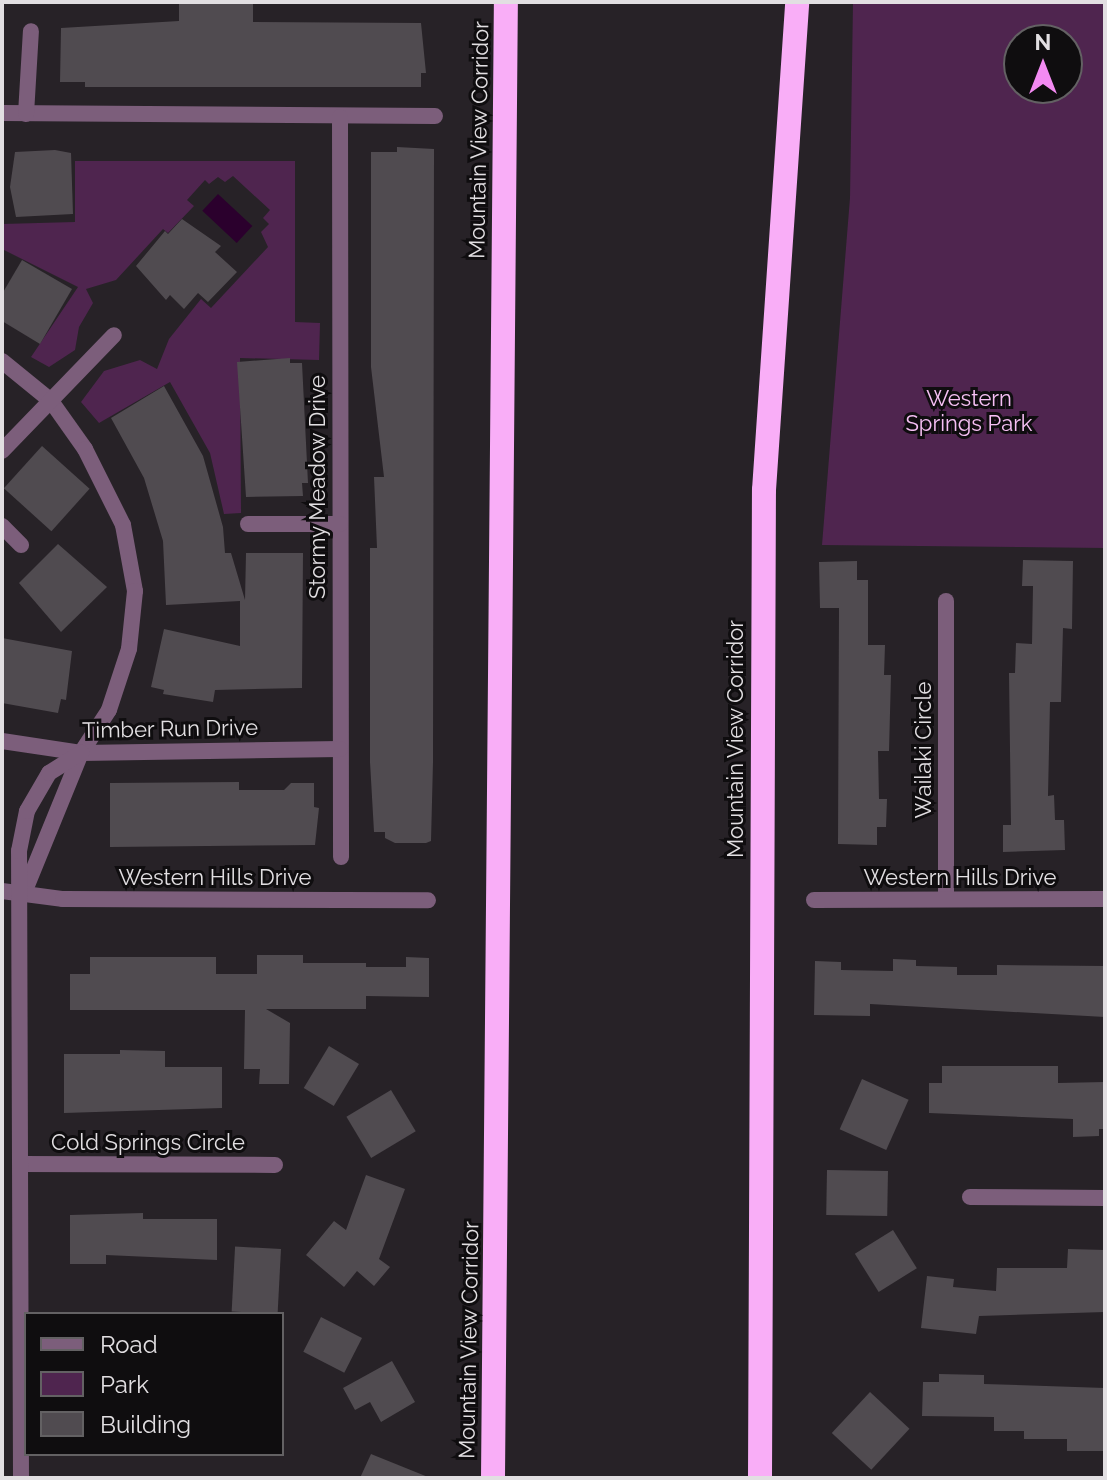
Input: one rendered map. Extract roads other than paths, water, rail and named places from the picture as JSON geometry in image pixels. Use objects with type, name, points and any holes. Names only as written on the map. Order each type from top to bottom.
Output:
[{"type":"highway","name":"Mountain View Corridor","points":[[493,1478],[506,2]]},
{"type":"highway","name":"Mountain View Corridor","points":[[760,1478],[764,490],[797,2]]},
{"type":"street","points":[[26,114],[31,31]]},
{"type":"street","points":[[2,113],[435,116]]},
{"type":"street","name":"Stormy Meadow Drive","points":[[340,117],[341,857]]},
{"type":"street","points":[[2,451],[114,335]]},
{"type":"street","points":[[2,361],[51,401],[85,449],[123,525],[135,591],[129,649],[109,710],[81,753],[22,897]]},
{"type":"street","points":[[248,524],[340,524]]},
{"type":"street","points":[[2,526],[21,545]]},
{"type":"street","name":"Wailaki Circle","points":[[946,601],[946,899]]},
{"type":"street","name":"Timber Run Drive","points":[[2,741],[81,753],[340,749]]},
{"type":"street","points":[[21,1478],[24,1438],[16,956],[22,897],[19,851],[27,811],[49,773],[81,753]]},
{"type":"street","name":"Western Hills Drive","points":[[2,891],[22,897],[428,900]]},
{"type":"street","name":"Western Hills Drive","points":[[814,900],[1105,899]]},
{"type":"street","name":"Cold Springs Circle","points":[[21,1164],[275,1165]]},
{"type":"street","points":[[970,1197],[1105,1198]]},
{"type":"park label","name":"Western Springs Park","points":[[969,410]]}]
